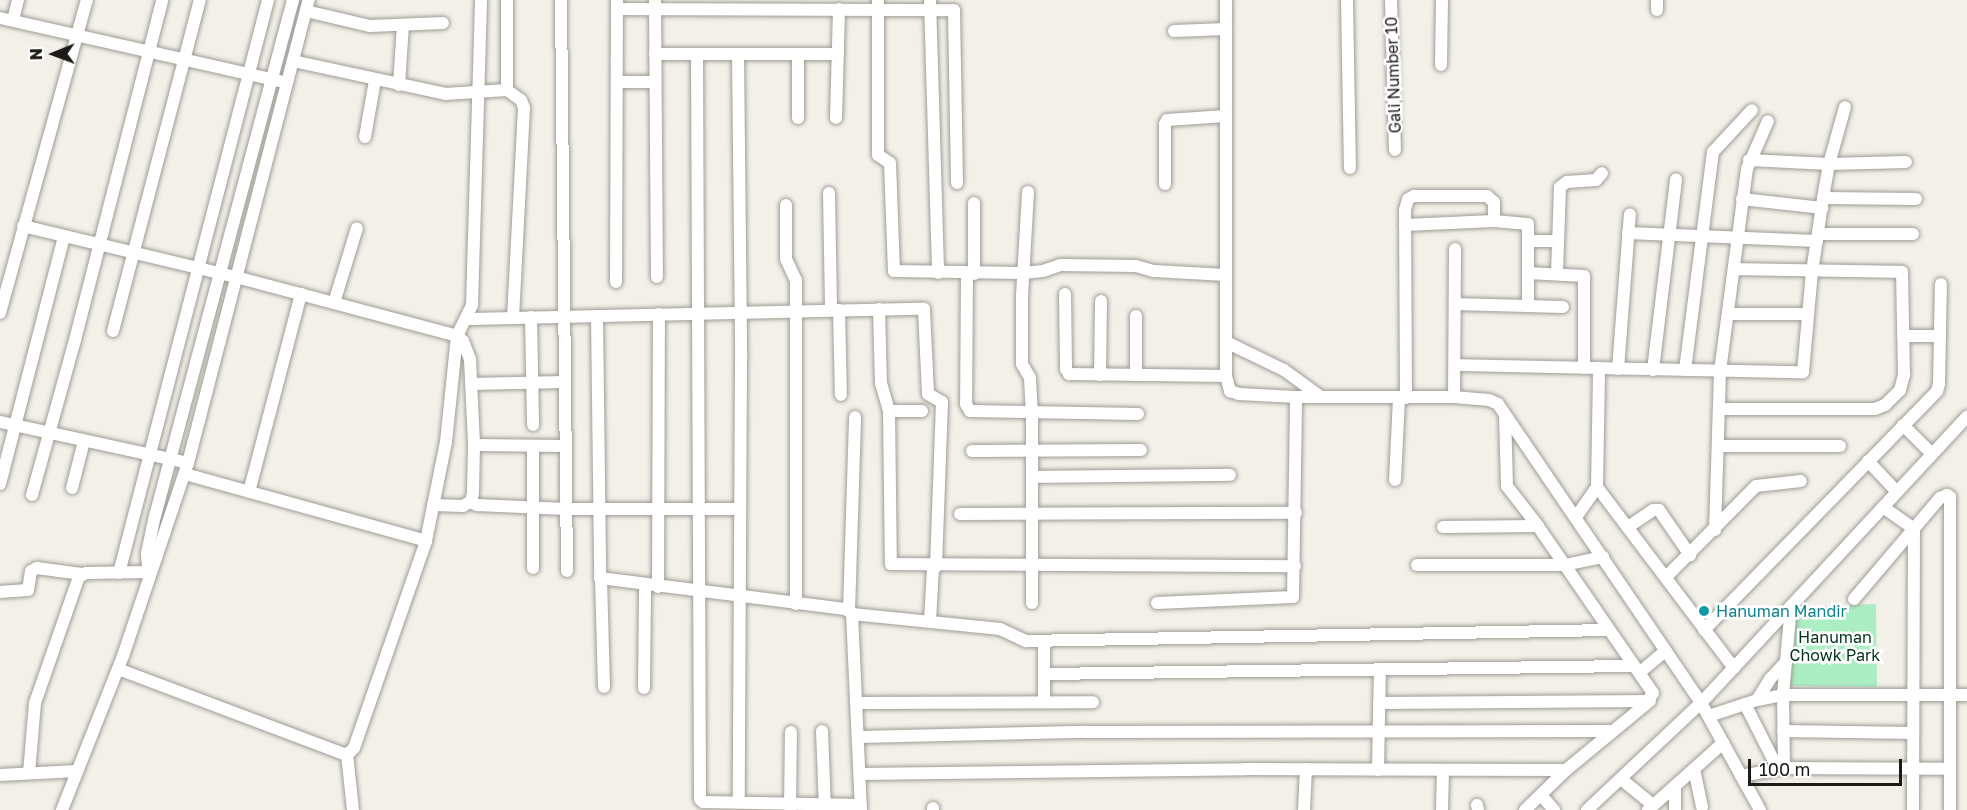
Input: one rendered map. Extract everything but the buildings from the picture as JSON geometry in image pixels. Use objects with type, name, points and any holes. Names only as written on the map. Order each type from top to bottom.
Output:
[{"type":"street","points":[[18,0],[6,19],[288,83]]},
{"type":"street","points":[[0,313],[87,0]]},
{"type":"street","points":[[32,495],[162,0]]},
{"type":"street","points":[[112,331],[200,0]]},
{"type":"street","points":[[119,573],[152,456],[268,0]]},
{"type":"street","points":[[62,810],[118,669],[148,575],[147,553],[170,460],[293,0]]},
{"type":"street","points":[[348,754],[354,748],[426,541],[450,414],[457,336],[466,319],[473,291],[481,0]]},
{"type":"street","points":[[507,0],[507,90]]},
{"type":"street","points":[[561,0],[567,571]]},
{"type":"street","points":[[1226,0],[1226,376],[1228,388],[1233,393],[1296,397],[1454,398],[1494,401],[1576,517],[1701,703],[1760,810]]},
{"type":"street","points":[[1347,0],[1350,168]]},
{"type":"street","name":"Gali Number 10","points":[[1391,0],[1395,150]]},
{"type":"street","points":[[1441,64],[1442,0]]},
{"type":"street","points":[[616,282],[617,5],[839,9],[878,5],[930,5],[952,9],[955,12],[957,183]]},
{"type":"street","points":[[655,5],[657,277]]},
{"type":"street","points":[[878,5],[878,155],[890,163],[893,270],[898,273],[970,274],[1043,272],[1060,266],[1136,266],[1154,271],[1226,275]]},
{"type":"street","points":[[930,5],[938,273]]},
{"type":"street","points":[[0,592],[28,590],[32,571],[37,568],[82,574],[148,575],[154,569],[187,469],[308,6],[361,25],[443,23]]},
{"type":"street","points":[[836,118],[839,9]]},
{"type":"street","points":[[399,84],[404,25]]},
{"type":"street","points":[[1174,31],[1226,29]]},
{"type":"street","points":[[655,54],[838,54]]},
{"type":"street","points":[[697,54],[701,593],[700,799],[703,802],[861,807],[860,736],[851,612],[855,417]]},
{"type":"street","points":[[738,54],[741,312],[739,802]]},
{"type":"street","points":[[798,54],[798,118]]},
{"type":"street","points":[[293,61],[445,94],[507,90],[520,100],[524,108],[513,317]]},
{"type":"street","points":[[365,137],[375,80]]},
{"type":"street","points":[[617,82],[655,82]]},
{"type":"street","points":[[1455,365],[1803,372],[1817,237],[1829,164],[1845,107]]},
{"type":"street","points":[[1684,370],[1715,147],[1752,110]]},
{"type":"street","points":[[1165,184],[1165,124],[1167,120],[1226,116]]},
{"type":"street","points":[[1715,530],[1719,446],[1719,371],[1749,160],[1768,121]]},
{"type":"street","points":[[1749,160],[1829,164],[1906,162]]},
{"type":"street","points":[[1557,273],[1560,194],[1563,183],[1596,180],[1602,173]]},
{"type":"street","points":[[1653,370],[1676,179]]},
{"type":"street","points":[[1028,192],[1023,273],[1022,364],[1030,378],[1032,412],[1032,603]]},
{"type":"street","points":[[829,193],[841,395]]},
{"type":"street","points":[[1395,480],[1402,398],[1406,202],[1414,196],[1487,196],[1494,202],[1494,220]]},
{"type":"street","points":[[1742,199],[1823,203],[1916,199]]},
{"type":"street","points":[[974,203],[970,274],[968,408],[974,411],[1138,414]]},
{"type":"street","points":[[786,205],[786,253],[796,275],[797,311],[796,604]]},
{"type":"street","points":[[1618,369],[1630,214]]},
{"type":"street","points":[[1405,225],[1494,220],[1528,224],[1528,305]]},
{"type":"street","points":[[23,226],[236,277],[457,336],[469,352],[474,445],[470,502]]},
{"type":"street","points":[[334,303],[357,228]]},
{"type":"street","points":[[1628,233],[1738,237],[1913,234]]},
{"type":"street","points":[[0,484],[64,236]]},
{"type":"street","points":[[1529,241],[1558,241]]},
{"type":"street","points":[[1454,398],[1455,249]]},
{"type":"street","points":[[1719,409],[1881,408],[1902,386],[1902,272],[1735,269]]},
{"type":"street","points":[[1528,273],[1580,274],[1585,280],[1584,368]]},
{"type":"street","points":[[1704,630],[1939,388],[1941,284]]},
{"type":"street","points":[[249,492],[301,294]]},
{"type":"street","points":[[1065,294],[1067,372],[1100,375],[1226,376]]},
{"type":"street","points":[[1100,375],[1101,302]]},
{"type":"street","points":[[1455,304],[1563,307]]},
{"type":"street","points":[[466,319],[922,308],[926,312],[928,396],[942,402],[930,621]]},
{"type":"street","points":[[879,309],[881,385],[890,411],[890,563],[894,566],[1295,566]]},
{"type":"street","points":[[658,587],[659,314]]},
{"type":"street","points":[[1728,314],[1808,314]]},
{"type":"street","points":[[597,316],[604,687]]},
{"type":"street","points":[[1136,316],[1136,375]]},
{"type":"street","points":[[531,317],[533,425]]},
{"type":"street","points":[[1903,336],[1940,336]]},
{"type":"street","points":[[1226,342],[1284,370],[1321,397]]},
{"type":"street","points":[[1576,517],[1597,487],[1599,368]]},
{"type":"street","points":[[471,384],[564,382]]},
{"type":"street","points":[[1156,603],[1290,598],[1294,592],[1295,566],[1296,397]]},
{"type":"street","points":[[890,411],[922,411]]},
{"type":"street","points":[[1505,415],[1507,486],[1538,526],[1653,693],[1650,701],[1566,770],[1526,810]]},
{"type":"street","points":[[1587,810],[1701,703],[1966,418]]},
{"type":"street","points":[[0,422],[170,460],[187,469],[249,492],[426,541]]},
{"type":"street","points":[[1903,425],[1932,454]]},
{"type":"street","points":[[72,488],[84,441]]},
{"type":"street","points":[[474,445],[565,446]]},
{"type":"street","points":[[533,446],[533,568]]},
{"type":"street","points":[[1719,446],[1840,446]]},
{"type":"street","points":[[972,451],[1141,450]]},
{"type":"street","points":[[1868,461],[1897,492]]},
{"type":"street","points":[[1032,477],[1230,475]]},
{"type":"street","points":[[1666,576],[1715,530],[1756,486],[1801,481]]},
{"type":"street","points":[[1597,487],[1734,668]]},
{"type":"street","points":[[1854,599],[1940,498],[1947,495],[1950,497],[1950,810]]},
{"type":"street","points":[[434,505],[462,506],[470,502],[477,505],[566,509],[740,508]]},
{"type":"street","points":[[1883,507],[1914,529]]},
{"type":"street","points":[[1628,527],[1653,510],[1659,510],[1690,555]]},
{"type":"street","points":[[960,514],[1296,513]]},
{"type":"street","points":[[1443,527],[1538,526]]},
{"type":"street","points":[[1913,810],[1914,529]]},
{"type":"street","points":[[1417,565],[1564,565],[1603,557]]},
{"type":"street","points":[[29,773],[35,703],[77,579],[82,574]]},
{"type":"street","points":[[601,579],[1000,629],[1022,640],[1608,630]]},
{"type":"street","points":[[644,688],[645,585]]},
{"type":"street","points":[[1781,768],[1783,695],[1791,606]]},
{"type":"street","points":[[1044,641],[1044,702]]},
{"type":"street","points":[[1044,674],[1636,670],[1666,650]]},
{"type":"street","points":[[1751,702],[1786,662]]},
{"type":"street","points":[[118,669],[348,754]]},
{"type":"street","points":[[1378,770],[1380,670]]},
{"type":"street","points":[[1709,716],[1751,702],[1783,695],[1967,695]]},
{"type":"street","points":[[1379,703],[1650,701]]},
{"type":"street","points":[[858,703],[1093,702]]},
{"type":"street","points":[[1751,702],[1781,768]]},
{"type":"street","points":[[822,731],[825,806]]},
{"type":"street","points":[[860,736],[1085,732],[1613,731]]},
{"type":"street","points":[[1783,731],[1913,733]]},
{"type":"street","points":[[790,806],[791,732]]},
{"type":"street","points":[[1621,779],[1650,808],[1723,743]]},
{"type":"street","points":[[348,754],[353,810]]},
{"type":"street","points":[[1741,776],[1781,768],[1950,769]]},
{"type":"street","points":[[860,774],[1306,769],[1566,770]]},
{"type":"street","points":[[1304,810],[1306,769]]},
{"type":"street","points":[[1694,769],[1702,807]]},
{"type":"street","points":[[1443,770],[1443,810]]},
{"type":"street","points":[[0,775],[77,771]]},
{"type":"street","points":[[1675,786],[1675,810]]},
{"type":"street","points":[[1541,795],[1554,810]]},
{"type":"green space","name":"Hanuman Chowk Park","points":[[1876,604],[1877,687],[1786,686],[1794,607]]},
{"type":"place","name":"Hanuman Mandir","points":[[1704,611]]}]
